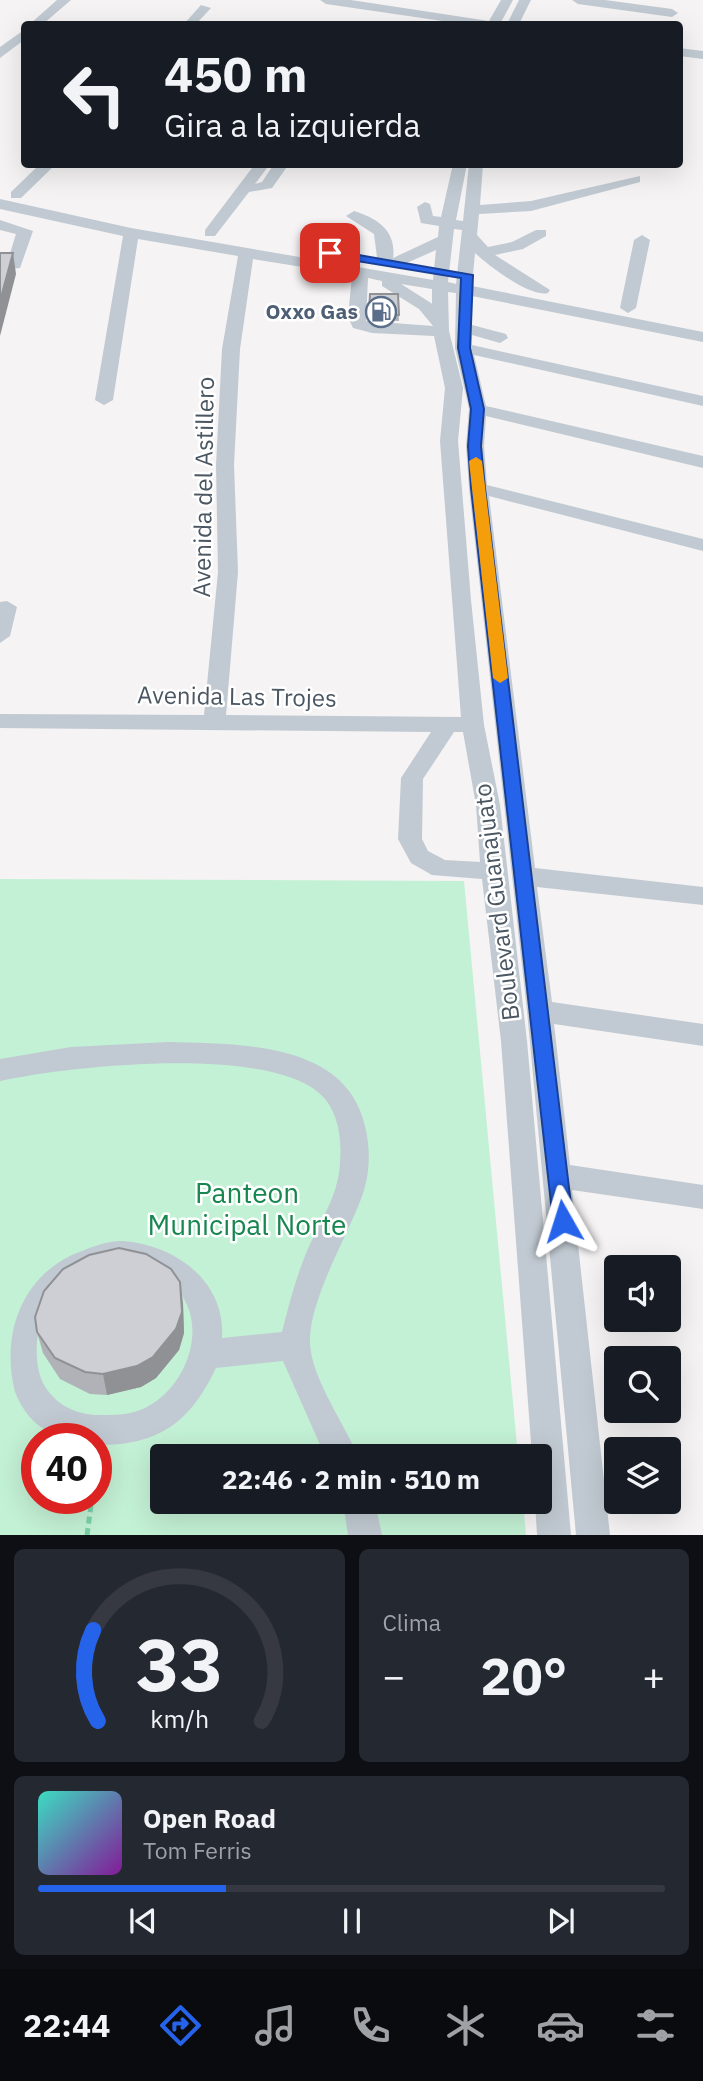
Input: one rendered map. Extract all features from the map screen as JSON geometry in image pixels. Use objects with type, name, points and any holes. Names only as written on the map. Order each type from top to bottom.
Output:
[{"type":"street","points":[[40,21],[65,0]]},
{"type":"street","points":[[326,0],[464,21]]},
{"type":"street","points":[[373,21],[397,0]]},
{"type":"street","points":[[496,21],[507,0]]},
{"type":"street","points":[[514,21],[525,0]]},
{"type":"street","points":[[578,0],[672,12]]},
{"type":"street","points":[[193,21],[205,8]]},
{"type":"street","points":[[0,54],[21,36]]},
{"type":"street","points":[[683,52],[703,55]]},
{"type":"street","points":[[8,193],[42,168]]},
{"type":"street","points":[[210,233],[260,168]]},
{"type":"street","points":[[242,192],[267,185],[279,168]]},
{"type":"street","points":[[453,280],[446,232],[459,168]]},
{"type":"street","points":[[453,280],[470,224],[476,168]]},
{"type":"street","points":[[389,263],[446,232],[635,179]]},
{"type":"street","points":[[8,193],[210,233],[389,263],[524,300],[703,337]]},
{"type":"street","points":[[0,204],[131,233],[246,254],[365,274],[542,290],[703,324]]},
{"type":"street","points":[[425,207],[426,220],[446,232]]},
{"type":"street","points":[[354,216],[383,231],[389,263]]},
{"type":"street","points":[[470,224],[483,253],[500,267],[542,290]]},
{"type":"street","points":[[0,225],[25,231],[14,265],[0,265]]},
{"type":"street","points":[[104,400],[131,233]]},
{"type":"street","points":[[483,253],[517,246],[541,233]]},
{"type":"street","points":[[628,308],[642,240]]},
{"type":"street","name":"Avenida del Astillero","points":[[214,722],[228,572],[225,465],[232,349],[246,254]]},
{"type":"street","points":[[365,274],[356,309],[359,324],[372,328],[455,331],[500,338]]},
{"type":"street","points":[[365,274],[414,298],[455,331],[703,401]]},
{"type":"street","name":"Boulevard Guanajuato","points":[[453,280],[455,331],[450,454],[472,725],[488,805],[493,871],[514,1041],[554,1535]]},
{"type":"street","points":[[455,331],[490,307],[524,300]]},
{"type":"street","name":"Boulevard Guanajuato","points":[[455,331],[478,409],[475,446],[478,488],[540,1011],[593,1535]]},
{"type":"street","points":[[478,409],[703,462]]},
{"type":"street","points":[[478,488],[703,545]]},
{"type":"street","points":[[0,635],[7,607]]},
{"type":"street","name":"Avenida Las Trojes","points":[[0,721],[446,727],[472,725]]},
{"type":"street","points":[[446,727],[412,778],[410,839],[419,857],[441,869],[493,871]]},
{"type":"street","points":[[523,876],[703,896]]},
{"type":"street","points":[[540,1011],[703,1035]]},
{"type":"street","points":[[0,1070],[133,1051],[233,1055],[301,1068],[326,1082],[345,1102],[353,1131],[355,1170],[347,1198],[321,1253],[303,1308],[295,1345],[314,1398],[336,1444]]},
{"type":"street","points":[[558,1176],[703,1197]]},
{"type":"street","points":[[123,1254],[163,1262],[194,1286],[204,1302],[210,1321],[209,1354],[197,1382],[183,1400],[166,1414],[123,1431],[100,1433],[80,1430],[46,1411],[24,1381],[10,1352],[46,1288],[82,1263],[123,1254]]},
{"type":"street","points":[[209,1354],[295,1345]]},
{"type":"street","points":[[361,1514],[365,1535]]},
{"type":"path","points":[[87,1535],[90,1514]]},
{"type":"green space","name":"Panteon Municipal Norte","points":[[0,879],[464,881],[517,1444],[150,1444],[150,1514],[524,1514],[526,1535],[0,1535]]},
{"type":"building","points":[[0,253],[13,253],[0,301]]},
{"type":"building","points":[[370,294],[398,294],[399,315],[369,313]]},
{"type":"building","points":[[119,1248],[146,1254],[171,1269],[180,1282],[182,1312],[176,1329],[153,1357],[137,1366],[103,1374],[85,1372],[55,1358],[37,1332],[35,1317],[44,1291],[63,1269],[89,1255]]},
{"type":"slow traffic","points":[[476,461],[500,678]]},
{"type":"place","name":"Oxxo Gas","points":[[381,312]]},
{"type":"route","points":[[330,253],[467,275],[464,289],[464,348],[478,409],[475,446],[478,488],[489,562],[513,802],[563,1221]]}]
